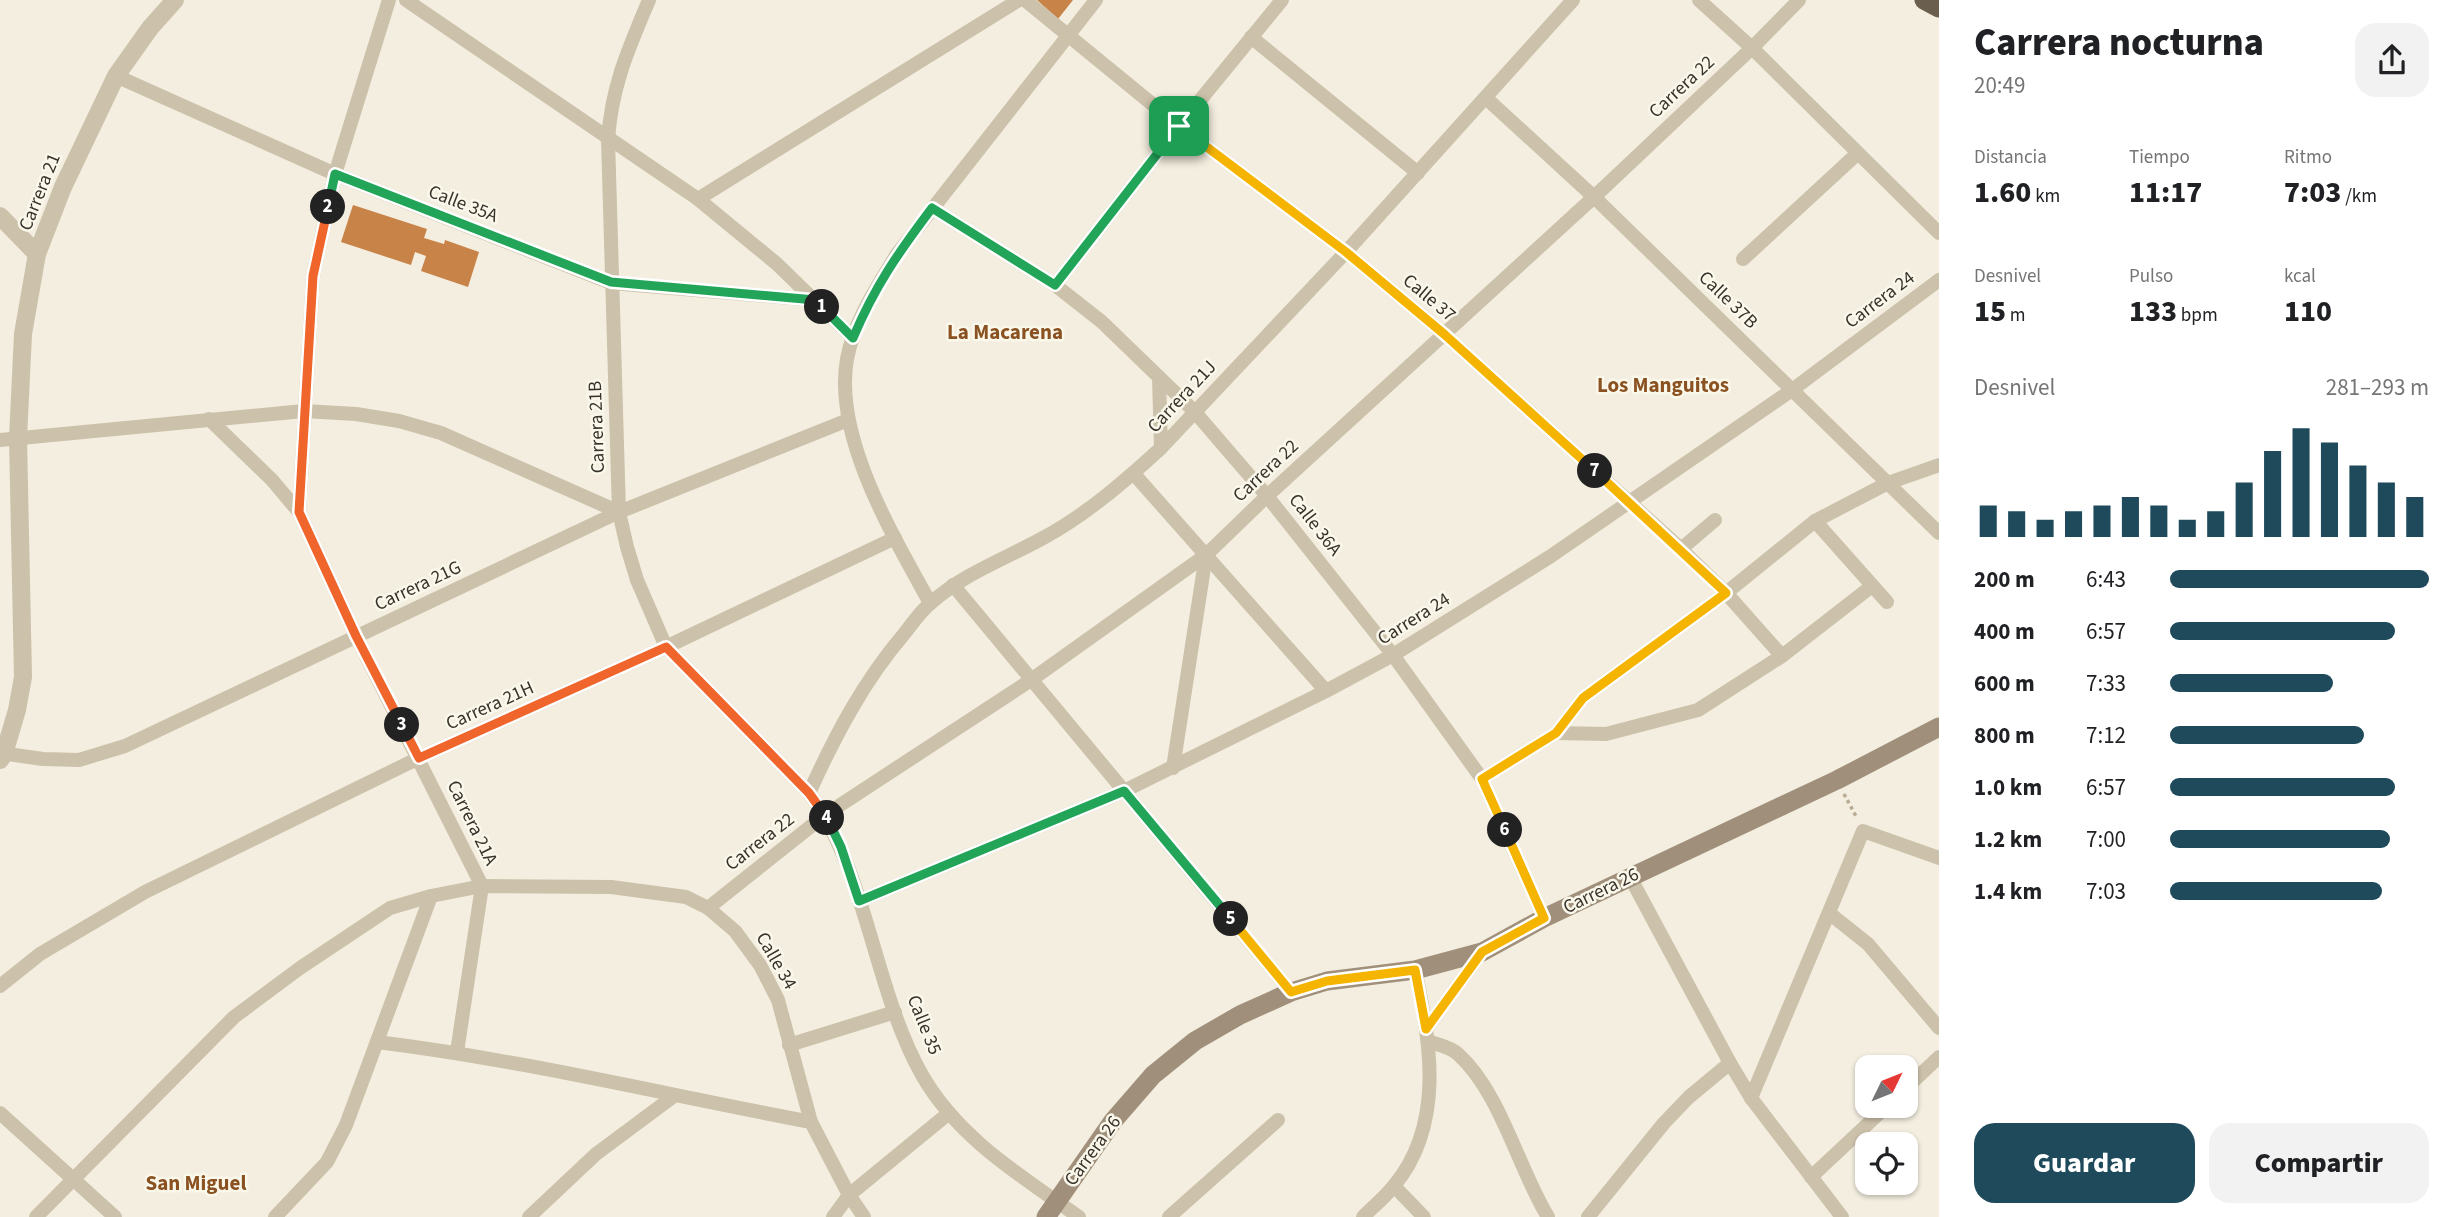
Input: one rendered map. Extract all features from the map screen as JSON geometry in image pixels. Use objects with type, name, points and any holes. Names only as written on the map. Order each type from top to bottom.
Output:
[{"type":"highway","points":[[1924,0],[1939,8]]},
{"type":"main road","name":"Carrera 26","points":[[1051,1209],[1113,1121],[1153,1075],[1195,1041],[1240,1015],[1291,992],[1327,981],[1415,970],[1482,952],[1544,918],[1836,780],[1939,727]]},
{"type":"street","name":"Carrera 21","points":[[1,756],[18,710],[23,677],[9,439],[37,254],[63,187],[116,76],[150,28],[175,0]]},
{"type":"street","name":"Carrera 21A","points":[[299,512],[313,276],[335,174],[388,0]]},
{"type":"street","points":[[406,0],[698,199],[777,264],[853,338]]},
{"type":"street","name":"Carrera 21B","points":[[649,0],[617,80],[608,139],[619,512],[637,580],[666,647],[809,793]]},
{"type":"street","points":[[698,199],[1022,0]]},
{"type":"street","name":"Calle 37","points":[[1022,0],[1179,126],[1346,252],[1444,334],[1681,549],[1726,593],[1782,656]]},
{"type":"street","points":[[930,603],[894,538],[868,480],[848,419],[846,374],[853,338],[877,286],[897,254],[1096,0]]},
{"type":"street","points":[[1055,285],[1282,0]]},
{"type":"street","name":"Carrera 21J","points":[[809,793],[858,695],[882,660],[930,603],[1002,557],[1043,538],[1134,474],[1346,252],[1573,0]]},
{"type":"street","points":[[1699,0],[1752,48],[1939,233]]},
{"type":"street","name":"Carrera 22","points":[[708,908],[825,815],[1031,680],[1206,555],[1594,197],[1799,0]]},
{"type":"street","points":[[1251,37],[1418,173]]},
{"type":"street","name":"Calle 35A","points":[[116,76],[335,174],[611,282],[815,300]]},
{"type":"street","name":"Calle 37B","points":[[1486,98],[1594,197],[1939,533]]},
{"type":"street","points":[[1743,259],[1858,153]]},
{"type":"street","name":"Calle 36A","points":[[932,208],[1055,285],[1102,322],[1194,411],[1267,496],[1393,655],[1482,779],[1544,918]]},
{"type":"street","points":[[0,216],[37,254]]},
{"type":"street","name":"Carrera 24","points":[[859,901],[1124,791],[1393,655],[1551,556],[1630,502],[1792,390],[1939,280]]},
{"type":"street","points":[[1159,377],[1161,448]]},
{"type":"street","points":[[9,439],[304,411],[356,414],[399,421],[442,433],[619,512]]},
{"type":"street","name":"Carrera 21A","points":[[209,419],[272,480],[299,512],[356,636],[482,886],[457,1052]]},
{"type":"street","name":"Carrera 21G","points":[[1,756],[79,760],[125,746],[619,512],[848,419]]},
{"type":"street","points":[[1482,779],[1556,733],[1583,698],[1726,593],[1815,521],[1888,483],[1939,465]]},
{"type":"street","points":[[1134,474],[1326,691]]},
{"type":"street","points":[[1681,549],[1715,520]]},
{"type":"street","points":[[1815,521],[1887,602]]},
{"type":"street","name":"Carrera 21H","points":[[0,986],[40,954],[145,892],[419,758],[666,647],[894,538]]},
{"type":"street","points":[[1173,768],[1206,555]]},
{"type":"street","points":[[953,586],[1291,992]]},
{"type":"street","points":[[1556,733],[1606,734],[1698,710],[1782,656],[1872,586]]},
{"type":"street","name":"Calle 35","points":[[809,793],[825,815],[841,847],[895,1012],[923,1077],[949,1112],[978,1143],[1051,1209],[1079,1217]]},
{"type":"street","points":[[1751,1098],[1863,831],[1939,858]]},
{"type":"street","points":[[1630,877],[1751,1098],[1842,1217]]},
{"type":"street","points":[[36,1217],[233,1017],[390,908],[431,896],[482,886]]},
{"type":"street","name":"Calle 34","points":[[482,886],[611,887],[686,897],[708,908],[736,931],[760,965],[778,1000],[811,1122],[849,1195],[864,1217]]},
{"type":"street","points":[[275,1217],[327,1162],[346,1125],[431,896]]},
{"type":"street","points":[[1829,913],[1868,944],[1939,1028]]},
{"type":"street","points":[[1427,1035],[1482,952]]},
{"type":"street","points":[[1363,1217],[1394,1186],[1423,1135],[1429,1107],[1427,1035],[1415,970]]},
{"type":"street","points":[[789,1045],[895,1012]]},
{"type":"street","points":[[1427,1035],[1456,1051],[1485,1088],[1548,1217]]},
{"type":"street","points":[[377,1042],[457,1052],[811,1122]]},
{"type":"street","points":[[1918,1077],[1939,1057]]},
{"type":"street","points":[[1588,1217],[1664,1123],[1689,1097],[1730,1063]]},
{"type":"street","points":[[529,1217],[596,1154],[674,1096]]},
{"type":"street","points":[[833,1217],[849,1195],[949,1112]]},
{"type":"street","points":[[0,1113],[115,1217]]},
{"type":"street","points":[[1811,1177],[1874,1118]]},
{"type":"street","points":[[1169,1217],[1278,1120]]},
{"type":"street","points":[[1394,1186],[1424,1217]]},
{"type":"path","points":[[1836,780],[1863,831]]},
{"type":"building","points":[[1037,0],[1073,0],[1058,19]]},
{"type":"building","points":[[353,205],[427,229],[424,238],[444,244],[445,240],[479,252],[468,287],[421,271],[426,256],[415,252],[411,265],[341,242]]},
{"type":"district","name":"La Macarena","points":[[1005,332]]},
{"type":"district","name":"Los Manguitos","points":[[1663,385]]},
{"type":"district","name":"San Miguel","points":[[196,1183]]},
{"type":"route","points":[[1179,126],[1346,252],[1444,334],[1726,593],[1583,698],[1556,733],[1482,779],[1544,918],[1482,952],[1426,1029],[1415,970],[1327,981],[1291,992],[1124,791],[859,901],[841,847],[825,815],[809,793],[666,647],[419,758],[356,636],[299,512],[313,276],[335,174],[611,282],[815,300],[853,338],[870,298],[897,254],[932,208],[1055,285],[1179,126]]}]
